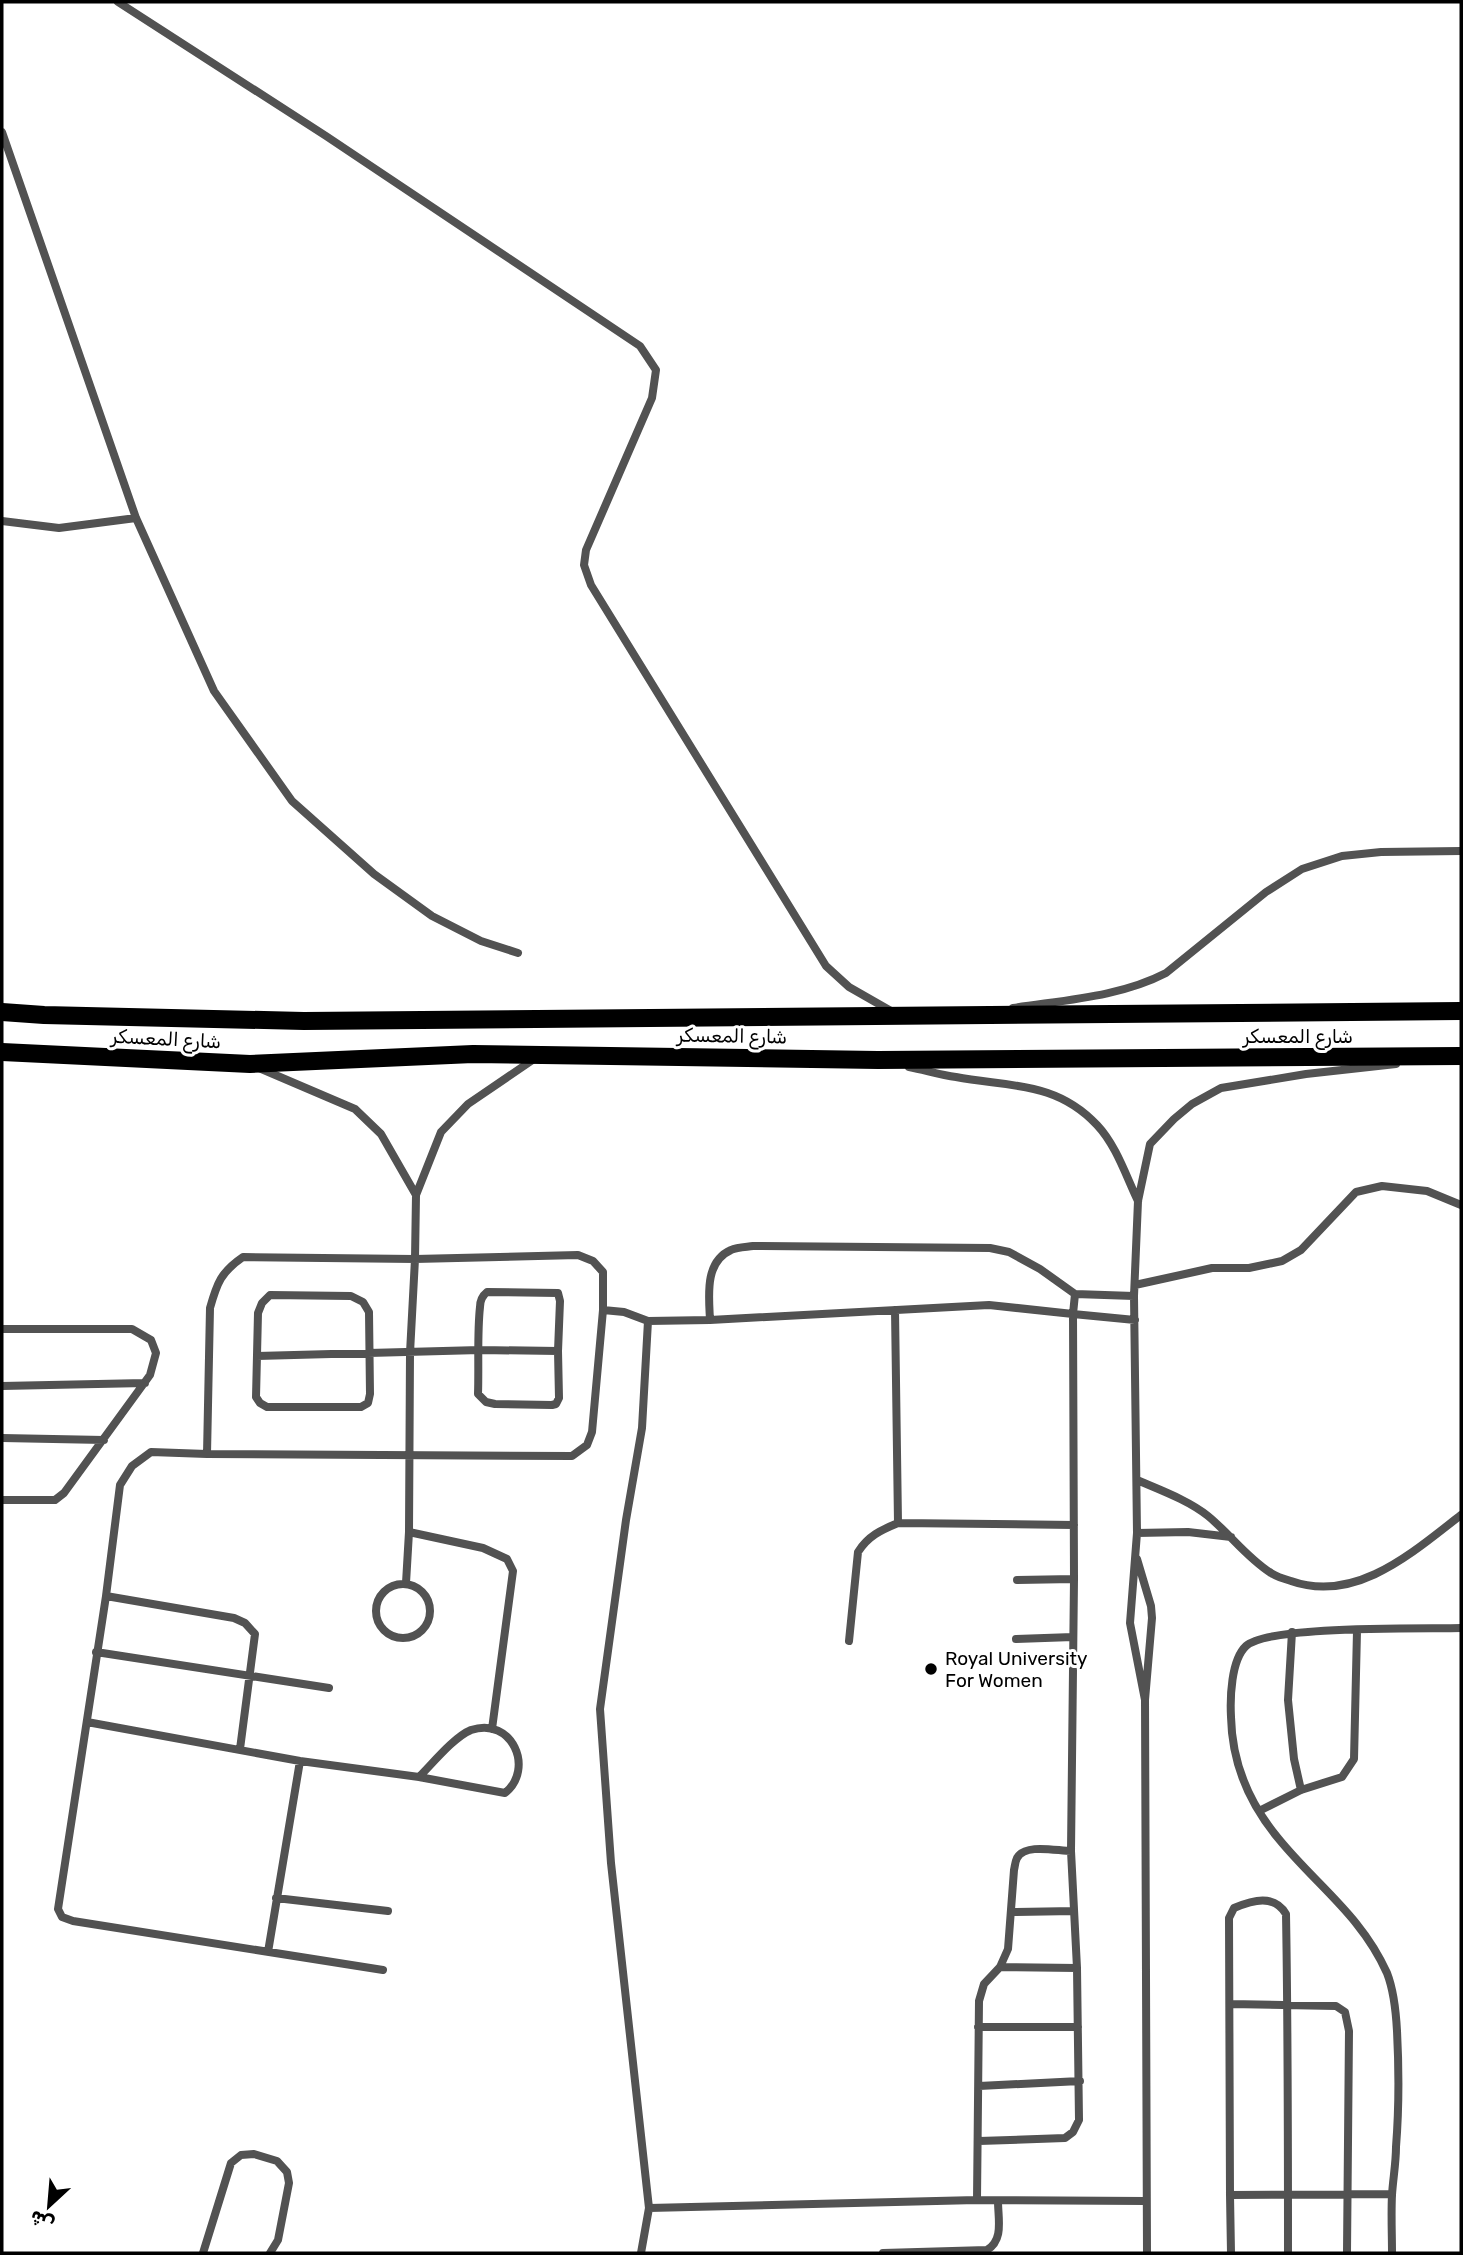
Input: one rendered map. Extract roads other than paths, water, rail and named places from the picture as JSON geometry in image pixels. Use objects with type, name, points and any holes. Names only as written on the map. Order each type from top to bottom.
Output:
[{"type":"main road","points":[[2,1000],[44,1014]]},
{"type":"main road","name":"شارع المعسكر","points":[[2,1012],[304,1021],[1461,1011]]},
{"type":"main road","name":"شارع المعسكر","points":[[2,1052],[250,1064],[473,1054],[878,1060],[1461,1057]]},
{"type":"lane","points":[[118,2],[326,136],[640,346],[656,370],[652,398],[586,550],[584,565],[591,585],[826,966],[849,987],[900,1017]]},
{"type":"lane","points":[[2,132],[136,518],[214,691],[292,801],[374,874],[432,916],[481,941],[518,953]]},
{"type":"lane","points":[[2,521],[59,528],[136,518]]},
{"type":"lane","points":[[964,1016],[1093,995],[1149,982],[1166,973],[1241,915],[1266,892],[1302,869],[1342,856],[1381,852],[1461,851]]},
{"type":"lane","points":[[405,1583],[410,1532],[410,1353],[416,1195],[441,1132],[468,1104],[540,1054]]},
{"type":"lane","points":[[1145,1700],[1130,1623],[1137,1533],[1134,1296],[1138,1201],[1150,1144],[1192,1104],[1222,1088],[1306,1074],[1461,1057]]},
{"type":"lane","points":[[878,1060],[957,1078],[1022,1085],[1052,1094],[1098,1125],[1116,1154],[1138,1201]]},
{"type":"lane","points":[[250,1064],[355,1109],[381,1134],[416,1195]]},
{"type":"lane","points":[[1135,1285],[1212,1268],[1249,1268],[1282,1261],[1301,1250],[1356,1192],[1382,1186],[1427,1191],[1461,1205]]},
{"type":"lane","points":[[710,1320],[709,1282],[718,1261],[730,1250],[753,1246],[990,1248],[1009,1252],[1040,1269],[1075,1294],[1134,1296]]},
{"type":"lane","points":[[207,1454],[210,1308],[216,1288],[227,1268],[243,1257],[415,1259],[578,1255],[593,1261],[603,1272],[603,1310],[592,1432],[587,1445],[572,1456],[207,1454],[151,1452],[132,1466],[120,1485],[106,1597],[58,1909],[60,1914],[73,1921],[383,1970]]},
{"type":"lane","points":[[487,1292],[558,1293],[559,1398],[556,1404],[486,1402],[478,1394],[480,1350],[480,1305],[487,1292]]},
{"type":"lane","points":[[978,2141],[1065,2138],[1073,2132],[1079,2120],[1077,1968],[1071,1852],[1075,1294]]},
{"type":"lane","points":[[270,1295],[351,1296],[363,1302],[369,1312],[370,1352],[370,1394],[368,1403],[360,1407],[267,1407],[256,1397],[258,1313],[262,1303],[270,1295]]},
{"type":"lane","points":[[603,1310],[624,1312],[648,1321],[989,1305],[1135,1320]]},
{"type":"lane","points":[[895,1310],[898,1523]]},
{"type":"lane","points":[[640,2253],[649,2208],[611,1863],[600,1709],[626,1520],[642,1428],[648,1321]]},
{"type":"lane","points":[[2,1329],[132,1329],[151,1340],[156,1353],[150,1375],[73,1483],[55,1500],[2,1500]]},
{"type":"lane","points":[[257,1356],[480,1350],[558,1351]]},
{"type":"lane","points":[[2,1387],[145,1382]]},
{"type":"lane","points":[[2,1438],[104,1440]]},
{"type":"lane","points":[[1137,1480],[1178,1498],[1205,1514],[1273,1575],[1306,1586],[1336,1587],[1382,1572],[1461,1515]]},
{"type":"lane","points":[[849,1642],[858,1552],[864,1542],[877,1532],[898,1523],[1074,1525]]},
{"type":"lane","points":[[410,1532],[483,1549],[507,1559],[513,1571],[492,1729]]},
{"type":"lane","points":[[1137,1533],[1188,1532],[1231,1536]]},
{"type":"lane","points":[[1135,1553],[1152,1618],[1145,1700],[1147,2253]]},
{"type":"lane","points":[[1017,1580],[1074,1579]]},
{"type":"lane","points":[[405,1583],[422,1589],[431,1605],[429,1622],[418,1635],[401,1639],[385,1632],[375,1617],[377,1600],[388,1587],[405,1583]]},
{"type":"lane","points":[[106,1597],[234,1618],[245,1623],[255,1634],[240,1749]]},
{"type":"lane","points":[[1392,2253],[1392,2194],[1399,2058],[1395,2006],[1388,1976],[1369,1939],[1342,1904],[1277,1837],[1246,1790],[1237,1765],[1230,1699],[1235,1670],[1246,1646],[1261,1638],[1292,1632],[1461,1628]]},
{"type":"lane","points":[[1259,1811],[1301,1790],[1342,1777],[1354,1759],[1357,1631]]},
{"type":"lane","points":[[1292,1632],[1288,1700],[1294,1759],[1301,1790]]},
{"type":"lane","points":[[1016,1639],[1073,1637]]},
{"type":"lane","points":[[96,1652],[328,1688]]},
{"type":"lane","points":[[87,1721],[300,1760],[419,1777],[505,1793],[514,1786],[519,1772],[514,1743],[503,1732],[475,1729],[463,1734],[419,1777]]},
{"type":"lane","points":[[268,1952],[300,1760]]},
{"type":"lane","points":[[977,2200],[979,2001],[984,1984],[1000,1967],[1008,1949],[1017,1857],[1023,1851],[1032,1849],[1071,1852]]},
{"type":"lane","points":[[276,1898],[388,1912]]},
{"type":"lane","points":[[1231,2253],[1229,1919],[1234,1908],[1249,1902],[1271,1901],[1281,1905],[1286,1914],[1288,2253]]},
{"type":"lane","points":[[1011,1912],[1074,1911]]},
{"type":"lane","points":[[1000,1967],[1077,1968]]},
{"type":"lane","points":[[1230,2004],[1336,2006],[1345,2012],[1349,2031],[1347,2253]]},
{"type":"lane","points":[[978,2027],[1078,2027]]},
{"type":"lane","points":[[979,2086],[1080,2081]]},
{"type":"lane","points":[[203,2253],[230,2163],[240,2155],[254,2154],[277,2161],[286,2172],[289,2183],[278,2240],[270,2253]]},
{"type":"lane","points":[[1230,2196],[1392,2194]]},
{"type":"lane","points":[[649,2208],[977,2200],[1146,2202]]},
{"type":"lane","points":[[883,2253],[986,2250],[994,2246],[999,2238],[998,2201]]},
{"type":"place","name":"Royal University For Women","points":[[931,1669]]}]
